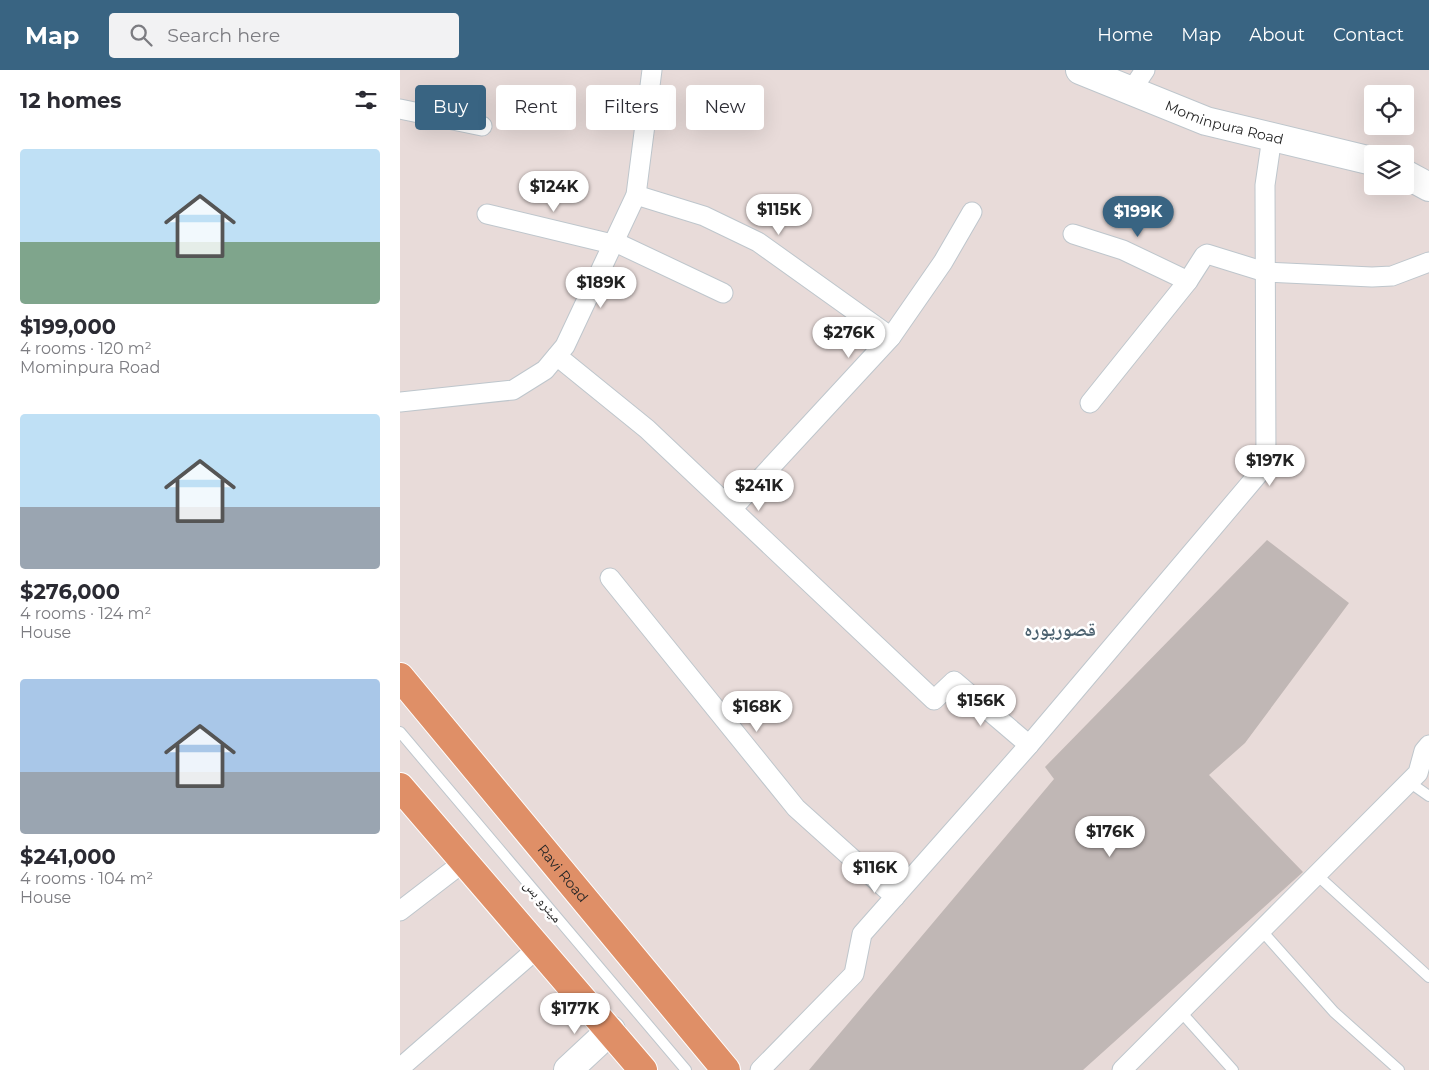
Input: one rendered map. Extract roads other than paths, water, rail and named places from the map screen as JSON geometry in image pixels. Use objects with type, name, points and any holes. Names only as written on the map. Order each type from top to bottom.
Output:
[{"type":"main road","name":"Ravi Road","points":[[400,677],[726,1070]]},
{"type":"main road","points":[[400,786],[611,1030],[643,1070]]},
{"type":"street","points":[[400,402],[513,390],[545,370],[565,346],[636,194],[652,70]]},
{"type":"street","name":"Mominpura Road","points":[[1080,70],[1138,80],[1206,120],[1364,160]]},
{"type":"street","points":[[400,109],[415,112]]},
{"type":"street","points":[[760,1070],[854,974],[862,934],[1028,745],[1266,465],[1265,185],[1272,137]]},
{"type":"street","points":[[1414,179],[1429,188]]},
{"type":"street","points":[[636,194],[704,216],[758,242],[891,337]]},
{"type":"street","points":[[732,509],[891,337],[943,262],[972,212]]},
{"type":"street","points":[[487,214],[613,242],[723,293]]},
{"type":"street","points":[[1073,234],[1123,250],[1188,280]]},
{"type":"street","points":[[1090,403],[1207,254],[1265,272],[1372,278],[1392,276],[1429,262]]},
{"type":"street","points":[[557,356],[647,428],[934,700],[954,681],[1028,745]]},
{"type":"street","points":[[610,578],[796,808],[895,897]]},
{"type":"street","points":[[1122,1070],[1418,773],[1424,751],[1429,745]]},
{"type":"street","points":[[400,911],[464,861]]},
{"type":"street","points":[[400,1068],[539,947]]},
{"type":"street","points":[[568,1070],[611,1030]]},
{"type":"lane","name":"میٹرو بس","points":[[400,732],[686,1070]]},
{"type":"lane","points":[[1409,782],[1429,796]]},
{"type":"lane","points":[[1317,876],[1429,977]]},
{"type":"lane","points":[[1262,931],[1334,1012],[1399,1070]]},
{"type":"lane","points":[[1181,1012],[1233,1070]]},
{"type":"district","name":"قصورپورہ","points":[[1060,629]]}]
